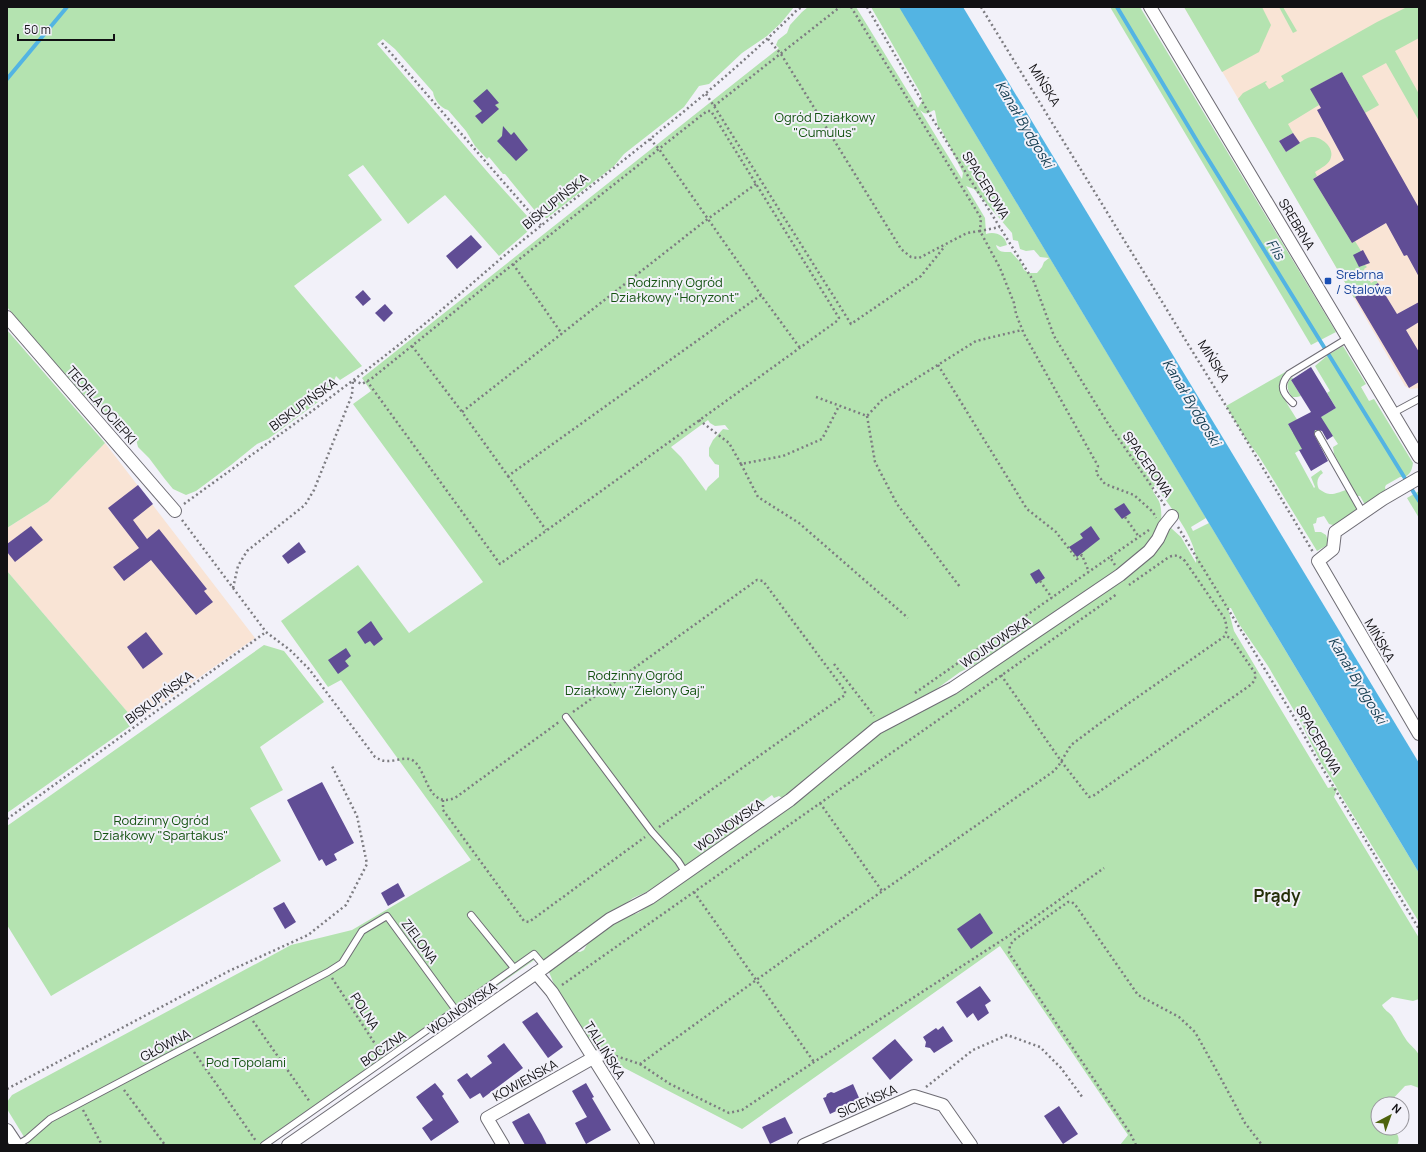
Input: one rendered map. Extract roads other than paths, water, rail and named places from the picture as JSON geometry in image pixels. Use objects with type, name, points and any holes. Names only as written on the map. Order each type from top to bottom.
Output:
[{"type":"street","name":"SREBRNA","points":[[1150,7],[1419,457]]},
{"type":"street","name":"TEOFILA OCIEPKI","points":[[7,317],[175,510]]},
{"type":"street","points":[[1363,513],[1411,482]]},
{"type":"street","name":"MIŃSKA","points":[[1363,513],[1335,532],[1333,549],[1318,561],[1419,734]]},
{"type":"street","name":"WOJNOWSKA","points":[[288,1145],[540,970],[610,919],[650,898],[685,872],[790,800],[877,728],[953,688],[1120,575],[1149,551],[1172,516]]},
{"type":"street","name":"TALLIŃSKA","points":[[540,970],[552,992],[648,1145]]},
{"type":"street","name":"KOWIEŃSKA","points":[[503,1145],[487,1118],[593,1058],[606,1053]]},
{"type":"street","name":"SICIEŃSKA","points":[[804,1145],[914,1096],[943,1105],[971,1145]]},
{"type":"street","points":[[7,1130],[21,1143]]},
{"type":"lane","points":[[1293,403],[1285,396],[1283,391],[1283,382],[1289,374],[1348,337]]},
{"type":"lane","points":[[1393,413],[1419,399]]},
{"type":"lane","points":[[1318,434],[1363,513]]},
{"type":"lane","points":[[566,717],[652,832],[678,861],[685,872]]},
{"type":"lane","points":[[471,915],[514,968]]},
{"type":"lane","name":"ZIELONA","points":[[328,972],[342,963],[362,930],[387,916],[455,1009]]},
{"type":"lane","name":"BOCZNA","points":[[264,1145],[534,954],[540,970]]},
{"type":"lane","name":"GŁÓWNA","points":[[21,1143],[50,1119],[328,972]]},
{"type":"lane","points":[[21,1143],[31,1145]]},
{"type":"water","name":"Kanał Bydgoski","points":[[899,7],[963,7],[1419,763],[1419,873]]},
{"type":"waterway","points":[[7,79],[67,7]]},
{"type":"waterway","name":"Flis","points":[[1117,7],[1200,146],[1419,501]]},
{"type":"place","name":"Srebrna / Stalowa","points":[[1328,281]]},
{"type":"district","name":"Prądy","points":[[1277,895]]},
{"type":"park label","name":"Ogród Działkowy \"Cumulus\"","points":[[825,124]]},
{"type":"park label","name":"Rodzinny Ogród Działkowy \"Horyzont\"","points":[[675,290]]},
{"type":"park label","name":"Rodzinny Ogród Działkowy \"Zielony Gaj\"","points":[[635,682]]},
{"type":"park label","name":"Rodzinny Ogród Działkowy \"Spartakus\"","points":[[161,828]]},
{"type":"park label","name":"Pod Topolami","points":[[246,1062]]}]
